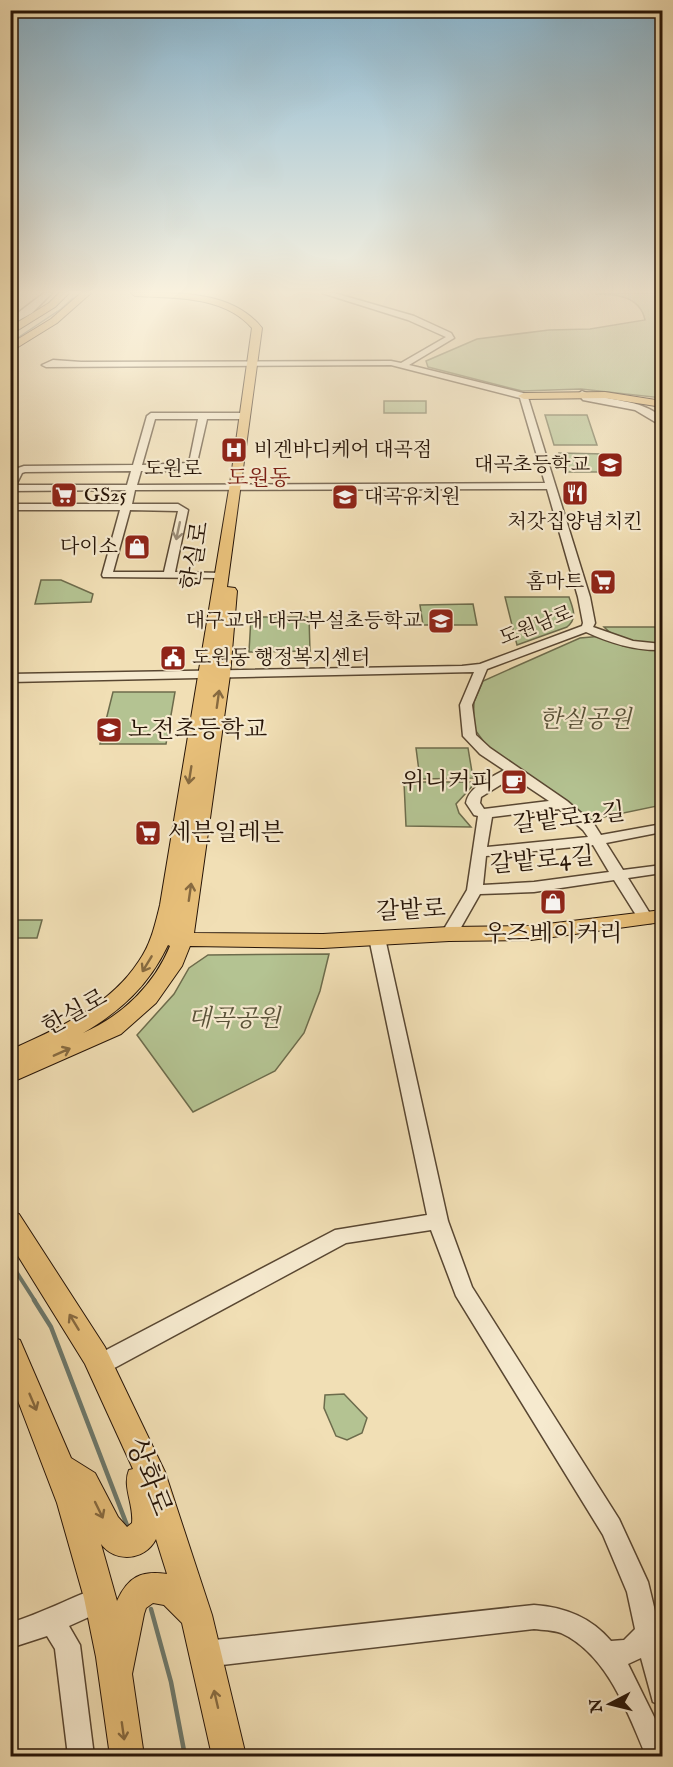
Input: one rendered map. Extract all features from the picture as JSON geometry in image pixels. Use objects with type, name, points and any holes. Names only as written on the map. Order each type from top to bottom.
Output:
[{"type":"main road","name":"한실로","points":[[10,1059],[100,1014],[118,1000],[137,981],[161,938],[170,905],[220,575],[241,487],[245,416],[254,375]]},
{"type":"main road","name":"한실로","points":[[10,1075],[113,1029],[148,998],[172,966],[183,939],[222,675],[241,487],[255,375]]},
{"type":"main road","points":[[524,396],[582,394],[634,398],[663,404]]},
{"type":"main road","name":"갈밭로","points":[[161,938],[232,941],[531,933],[654,918]]},
{"type":"main road","name":"상화로","points":[[10,1221],[37,1261],[99,1365],[150,1472],[196,1615],[229,1756]]},
{"type":"main road","points":[[10,1348],[61,1468],[100,1599],[116,1681],[127,1756]]},
{"type":"main road","points":[[61,1468],[82,1480],[111,1536],[120,1543],[130,1543],[138,1538],[144,1531],[148,1519],[125,1419]]},
{"type":"main road","points":[[116,1681],[128,1613],[135,1597],[150,1587],[172,1591],[196,1615]]},
{"type":"street","points":[[440,375],[524,396]]},
{"type":"street","points":[[582,394],[586,398],[645,410],[655,415],[663,423]]},
{"type":"street","name":"도원남로","points":[[10,678],[462,670],[482,667],[586,628],[589,623],[589,614],[524,396]]},
{"type":"street","points":[[220,575],[107,575],[151,416],[245,416]]},
{"type":"street","points":[[136,468],[185,468],[194,465],[202,416]]},
{"type":"street","name":"도원로","points":[[136,468],[24,469],[18,471],[10,487],[552,486]]},
{"type":"street","name":"도원로","points":[[10,507],[178,507],[183,510],[169,575]]},
{"type":"street","points":[[586,628],[617,641],[645,648],[663,647]]},
{"type":"street","points":[[482,667],[466,705],[470,736],[485,751],[562,804],[589,827],[619,876],[654,918]]},
{"type":"street","name":"갈밭로","points":[[475,890],[475,870],[485,814],[478,812],[473,803],[474,796],[515,770]]},
{"type":"street","points":[[485,814],[562,804]]},
{"type":"street","name":"갈밭로12길","points":[[480,852],[596,840],[663,828]]},
{"type":"street","name":"갈밭로4길","points":[[449,934],[475,890],[534,887],[663,869]]},
{"type":"street","points":[[377,938],[438,1221],[463,1290],[611,1527],[639,1591],[663,1693]]},
{"type":"street","points":[[99,1365],[342,1236],[438,1221]]},
{"type":"street","points":[[10,1636],[52,1622],[79,1607],[100,1599]]},
{"type":"street","points":[[206,1654],[534,1617],[564,1621],[589,1635],[607,1653],[641,1715],[659,1756]]},
{"type":"street","points":[[52,1622],[67,1645],[81,1756]]},
{"type":"street","points":[[607,1653],[622,1654],[634,1650],[648,1633]]},
{"type":"green space","points":[[461,375],[662,375],[662,398],[581,389],[522,391]]},
{"type":"green space","points":[[384,401],[426,401],[426,413],[384,413]]},
{"type":"green space","points":[[545,415],[587,415],[597,445],[554,445]]},
{"type":"green space","points":[[559,453],[605,454],[611,472],[564,472]]},
{"type":"green space","points":[[41,580],[61,580],[93,594],[91,602],[35,604]]},
{"type":"green space","points":[[505,597],[569,597],[574,617],[567,627],[517,645]]},
{"type":"green space","points":[[473,604],[477,625],[423,625],[420,605]]},
{"type":"green space","points":[[251,617],[309,617],[310,651],[249,652]]},
{"type":"green space","points":[[604,627],[662,627],[662,643],[646,644],[623,640]]},
{"type":"green space","name":"한실공원","points":[[603,636],[623,646],[662,651],[662,805],[590,820],[566,800],[489,749],[473,727],[474,702],[483,681],[580,638]]},
{"type":"green space","points":[[113,692],[175,692],[166,744],[100,744]]},
{"type":"green space","points":[[416,748],[468,748],[473,778],[420,779]]},
{"type":"green space","points":[[404,782],[476,782],[456,804],[459,813],[471,827],[406,826]]},
{"type":"green space","points":[[11,920],[42,920],[37,938],[11,938]]},
{"type":"green space","name":"대곡공원","points":[[329,954],[320,991],[304,1033],[275,1071],[193,1112],[137,1035],[174,994],[189,968],[208,955]]},
{"type":"green space","points":[[344,1394],[367,1418],[362,1433],[347,1440],[336,1436],[324,1408],[325,1395]]},
{"type":"waterway","points":[[10,1262],[35,1301]]},
{"type":"waterway","points":[[34,1300],[51,1327],[128,1528]]},
{"type":"waterway","points":[[151,1609],[171,1682],[185,1756]]},
{"type":"place","name":"비겐바디케어 대곡점","points":[[234,450]]},
{"type":"place","name":"대곡초등학교","points":[[610,465]]},
{"type":"place","name":"처갓집양념치킨","points":[[575,493]]},
{"type":"place","name":"GS25","points":[[64,495]]},
{"type":"place","name":"대곡유치원","points":[[345,497]]},
{"type":"place","name":"다이소","points":[[137,547]]},
{"type":"place","name":"홈마트","points":[[603,582]]},
{"type":"place","name":"대구교대 대구부설초등학교","points":[[441,621]]},
{"type":"place","name":"도원동 행정복지센터","points":[[173,658]]},
{"type":"place","name":"노전초등학교","points":[[109,730]]},
{"type":"place","name":"위니커피","points":[[514,782]]},
{"type":"place","name":"세븐일레븐","points":[[148,833]]},
{"type":"place","name":"우즈베이커리","points":[[553,902]]},
{"type":"district","name":"도원동","points":[[259,479]]}]
